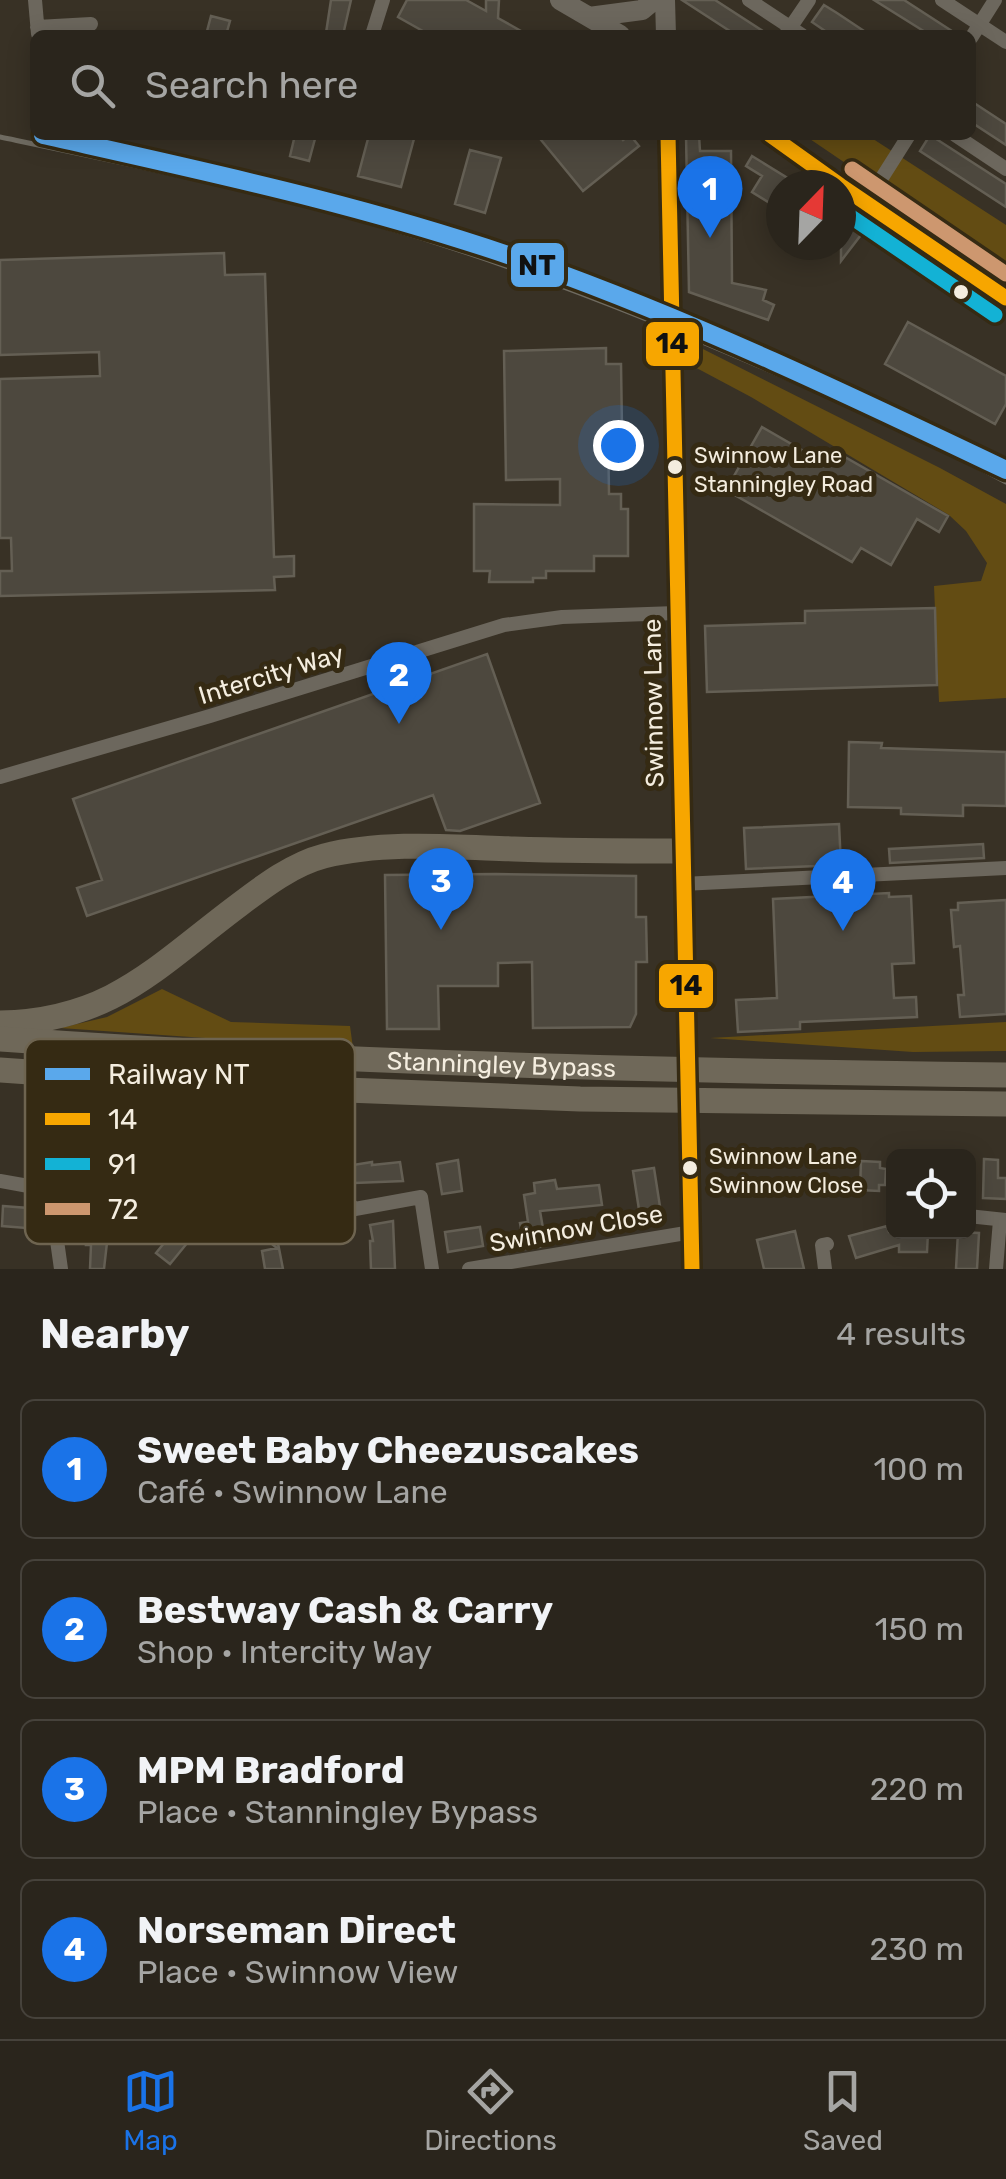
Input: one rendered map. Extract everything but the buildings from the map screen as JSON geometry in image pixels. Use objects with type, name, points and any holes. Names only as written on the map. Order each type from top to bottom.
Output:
[{"type":"highway","points":[[0,1023],[40,1022],[95,1008],[140,981],[260,888],[324,856],[380,848],[681,851]]},
{"type":"highway","name":"Stanningley Bypass","points":[[0,1039],[25,1041]]},
{"type":"highway","name":"Stanningley Bypass","points":[[355,1060],[1006,1075]]},
{"type":"highway","name":"Stanningley Bypass","points":[[0,1070],[25,1072]]},
{"type":"highway","name":"Stanningley Bypass","points":[[355,1090],[580,1099],[1006,1104]]},
{"type":"street","points":[[35,0],[37,30]]},
{"type":"street","points":[[373,30],[382,0]]},
{"type":"street","points":[[560,0],[611,30]]},
{"type":"street","points":[[589,17],[642,10],[654,0]]},
{"type":"street","points":[[665,0],[666,30]]},
{"type":"street","points":[[749,0],[790,30]]},
{"type":"street","points":[[794,30],[809,0]]},
{"type":"street","points":[[942,0],[974,30]]},
{"type":"street","points":[[976,30],[995,0]]},
{"type":"street","points":[[45,30],[91,24]]},
{"type":"street","points":[[976,31],[1006,42]]},
{"type":"street","name":"Swinnow Lane","points":[[668,140],[692,1269]]},
{"type":"street","points":[[777,140],[820,170]]},
{"type":"street","points":[[866,203],[906,140]]},
{"type":"street","points":[[962,140],[1006,169]]},
{"type":"street","points":[[856,196],[1006,298]]},
{"type":"street","name":"Intercity Way","points":[[0,776],[504,625],[562,617],[676,613]]},
{"type":"street","points":[[682,884],[1006,868]]},
{"type":"street","points":[[0,1181],[25,1185]]},
{"type":"street","points":[[355,1208],[421,1197],[432,1269]]},
{"type":"street","points":[[976,1217],[1003,1220],[996,1269]]},
{"type":"street","name":"Swinnow Close","points":[[468,1269],[692,1232]]},
{"type":"street","points":[[57,1244],[61,1269]]},
{"type":"street","points":[[826,1269],[822,1245],[827,1244]]},
{"type":"shaded area","points":[[811,140],[875,140],[1006,225],[1006,272]]},
{"type":"shaded area","points":[[689,342],[1006,504],[1006,698],[939,702],[934,586],[981,581],[987,563],[966,531],[949,515],[689,364]]},
{"type":"shaded area","points":[[162,989],[231,1022],[350,1026],[352,1039],[221,1039],[60,1028],[107,1017]]},
{"type":"shaded area","points":[[1006,1022],[1006,1051],[913,1052],[710,1038]]},
{"type":"railway","points":[[0,137],[288,200],[468,253],[586,295],[759,366],[915,435],[1006,482]]},
{"type":"rail line","name":"NT","points":[[65,140],[352,208],[534,264],[714,335],[1006,470]]},
{"type":"transit line","name":"14","points":[[668,140],[692,1269]]},
{"type":"transit line","name":"14","points":[[777,140],[819,170]]},
{"type":"transit line","name":"72","points":[[852,169],[1006,274]]},
{"type":"transit line","name":"14","points":[[856,196],[1006,298]]},
{"type":"transit line","name":"91","points":[[856,220],[995,315]]},
{"type":"place","name":"Sweet Baby Cheezuscakes","points":[[710,238]]},
{"type":"place","name":"Swinnow Lane Stanningley Road","points":[[675,467]]},
{"type":"place","name":"Bestway Cash & Carry","points":[[399,724]]},
{"type":"place","name":"MPM Bradford","points":[[441,930]]},
{"type":"place","name":"Norseman Direct","points":[[843,931]]},
{"type":"place","name":"Swinnow Lane Swinnow Close","points":[[690,1168]]}]
